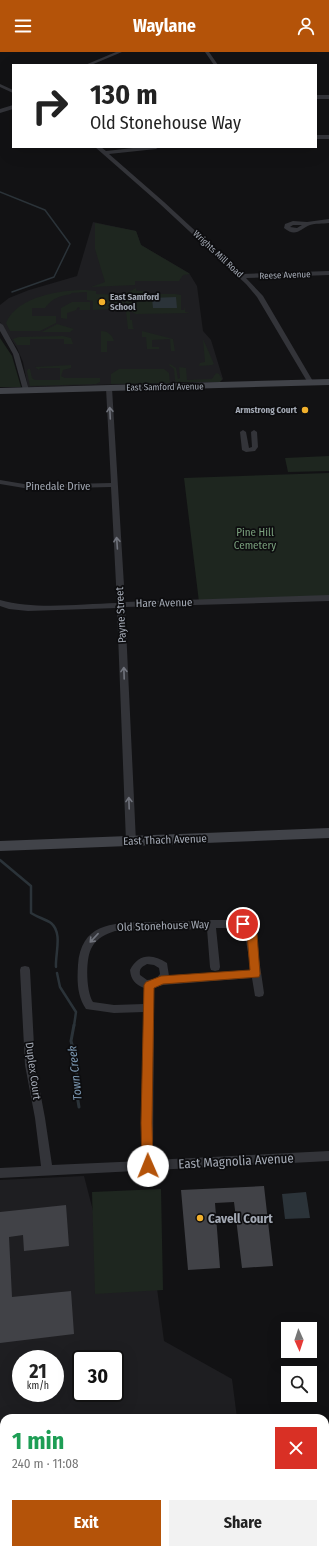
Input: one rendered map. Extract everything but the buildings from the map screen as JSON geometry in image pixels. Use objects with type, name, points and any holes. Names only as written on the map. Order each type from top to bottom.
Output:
[{"type":"street","points":[[90,64],[120,52]]},
{"type":"street","points":[[207,52],[215,64]]},
{"type":"street","points":[[0,85],[12,91]]},
{"type":"street","points":[[317,97],[329,97]]},
{"type":"street","points":[[0,111],[12,107]]},
{"type":"street","points":[[317,137],[329,137]]},
{"type":"street","name":"Wrights Mill Road","points":[[99,148],[162,203],[241,276],[260,296],[311,383]]},
{"type":"street","points":[[105,153],[148,148]]},
{"type":"street","points":[[307,224],[329,221]]},
{"type":"street","name":"Reese Avenue","points":[[241,276],[329,273]]},
{"type":"street","points":[[0,325],[16,354],[26,390]]},
{"type":"street","name":"East Samford Avenue","points":[[0,391],[329,382]]},
{"type":"street","name":"Payne Street","points":[[109,388],[121,604],[131,842]]},
{"type":"street","points":[[243,432],[246,450],[250,450],[255,447],[254,432]]},
{"type":"street","name":"Pinedale Drive","points":[[1,482],[30,487],[114,485]]},
{"type":"street","name":"Hare Avenue","points":[[0,603],[9,606],[28,608],[329,598]]},
{"type":"street","name":"East Thach Avenue","points":[[0,846],[329,833]]},
{"type":"street","points":[[211,924],[215,967]]},
{"type":"street","name":"Old Stonehouse Way","points":[[149,1008],[114,1009],[90,1006],[83,998],[83,958],[87,944],[98,933],[114,927],[243,924],[248,926],[252,934],[255,974],[259,993]]},
{"type":"street","points":[[146,960],[156,961],[163,966],[165,975],[161,980],[155,984],[149,985],[140,982],[135,976],[134,972],[138,965],[146,960]]},
{"type":"street","name":"Duplex Court","points":[[25,970],[30,1064],[40,1118],[47,1171]]},
{"type":"street","points":[[161,980],[255,974]]},
{"type":"street","points":[[148,1166],[147,1123],[149,985]]},
{"type":"street","name":"East Magnolia Avenue","points":[[0,1173],[329,1156]]},
{"type":"shaded area","name":"East Samford School","points":[[93,222],[136,231],[141,245],[189,273],[197,286],[203,331],[211,340],[223,379],[221,381],[28,387],[23,362],[17,348],[0,322],[0,305],[9,298],[29,290],[77,276]]},
{"type":"shaded area","points":[[176,297],[177,308],[153,308],[152,298]]},
{"type":"shaded area","points":[[84,1176],[111,1280],[156,1281],[164,1341],[232,1379],[236,1414],[0,1414],[0,1180]]},
{"type":"shaded area","points":[[306,1192],[310,1218],[285,1219],[282,1194]]},
{"type":"green space","points":[[95,223],[136,231],[141,245],[190,274],[183,275],[179,281],[135,281],[135,285],[91,287],[105,282],[95,249]]},
{"type":"green space","points":[[136,288],[136,291],[143,291],[144,294],[181,295],[181,310],[184,310],[185,307],[185,312],[190,313],[136,314],[130,311],[130,320],[132,320],[133,328],[135,329],[128,329],[124,294]]},
{"type":"green space","points":[[64,291],[96,291],[96,294],[122,295],[125,308],[93,310],[93,301],[87,300],[87,292],[71,293],[56,298],[45,308],[32,308],[32,316],[56,316],[56,323],[40,331],[10,331],[6,323],[20,306],[41,296]]},
{"type":"green space","points":[[72,302],[90,302],[90,310],[79,310],[80,308],[78,307],[76,310],[67,313],[67,319],[61,318],[61,308]]},
{"type":"green space","points":[[57,324],[74,329],[70,332],[42,332]]},
{"type":"green space","points":[[101,331],[109,333],[114,341],[107,341],[107,352],[101,352]]},
{"type":"green space","points":[[142,331],[173,339],[175,351],[171,351],[170,339],[152,340],[152,347],[159,347],[159,349],[147,349],[146,337],[142,337]]},
{"type":"green space","points":[[63,336],[71,338],[73,344],[64,344],[64,339],[30,339],[30,345],[17,345],[13,339],[19,337]]},
{"type":"green space","points":[[0,338],[12,356],[21,387],[0,387]]},
{"type":"green space","points":[[203,339],[214,364],[212,365],[199,366],[200,363],[205,362]]},
{"type":"green space","points":[[170,364],[176,368],[178,379],[180,378],[179,367],[186,368],[187,380],[212,379],[216,373],[219,374],[222,379],[220,382],[177,382],[175,380],[174,369],[169,365]]},
{"type":"green space","points":[[71,365],[71,368],[63,370],[61,376],[65,378],[100,378],[100,382],[96,384],[30,386],[27,371],[28,369],[30,369],[32,378],[35,380],[60,380],[60,368],[40,368],[39,370],[35,367]]},
{"type":"green space","points":[[119,369],[164,369],[169,373],[170,383],[111,384],[111,374]]},
{"type":"green space","points":[[329,456],[329,471],[288,472],[285,458]]},
{"type":"green space","name":"Pine Hill Cemetery","points":[[329,473],[329,598],[199,602],[184,478]]},
{"type":"green space","points":[[161,1189],[163,1290],[95,1294],[92,1192]]},
{"type":"waterway","points":[[0,192],[45,210],[70,244],[54,277],[12,292]]},
{"type":"waterway","name":"Town Creek","points":[[0,860],[31,886],[31,913],[51,923],[55,927],[58,938],[56,967]]},
{"type":"waterway","name":"Town Creek","points":[[57,973],[60,987],[76,1012],[74,1026]]},
{"type":"waterway","name":"Town Creek","points":[[74,1025],[71,1041],[77,1064],[76,1089],[79,1107]]},
{"type":"place","name":"East Samford School","points":[[102,302]]},
{"type":"place","name":"Armstrong Court","points":[[305,410]]},
{"type":"place","name":"Cavell Court","points":[[200,1218]]},
{"type":"route","points":[[148,1166],[147,1123],[149,985],[155,984],[161,980],[255,974],[252,934],[248,926],[243,924]]}]
